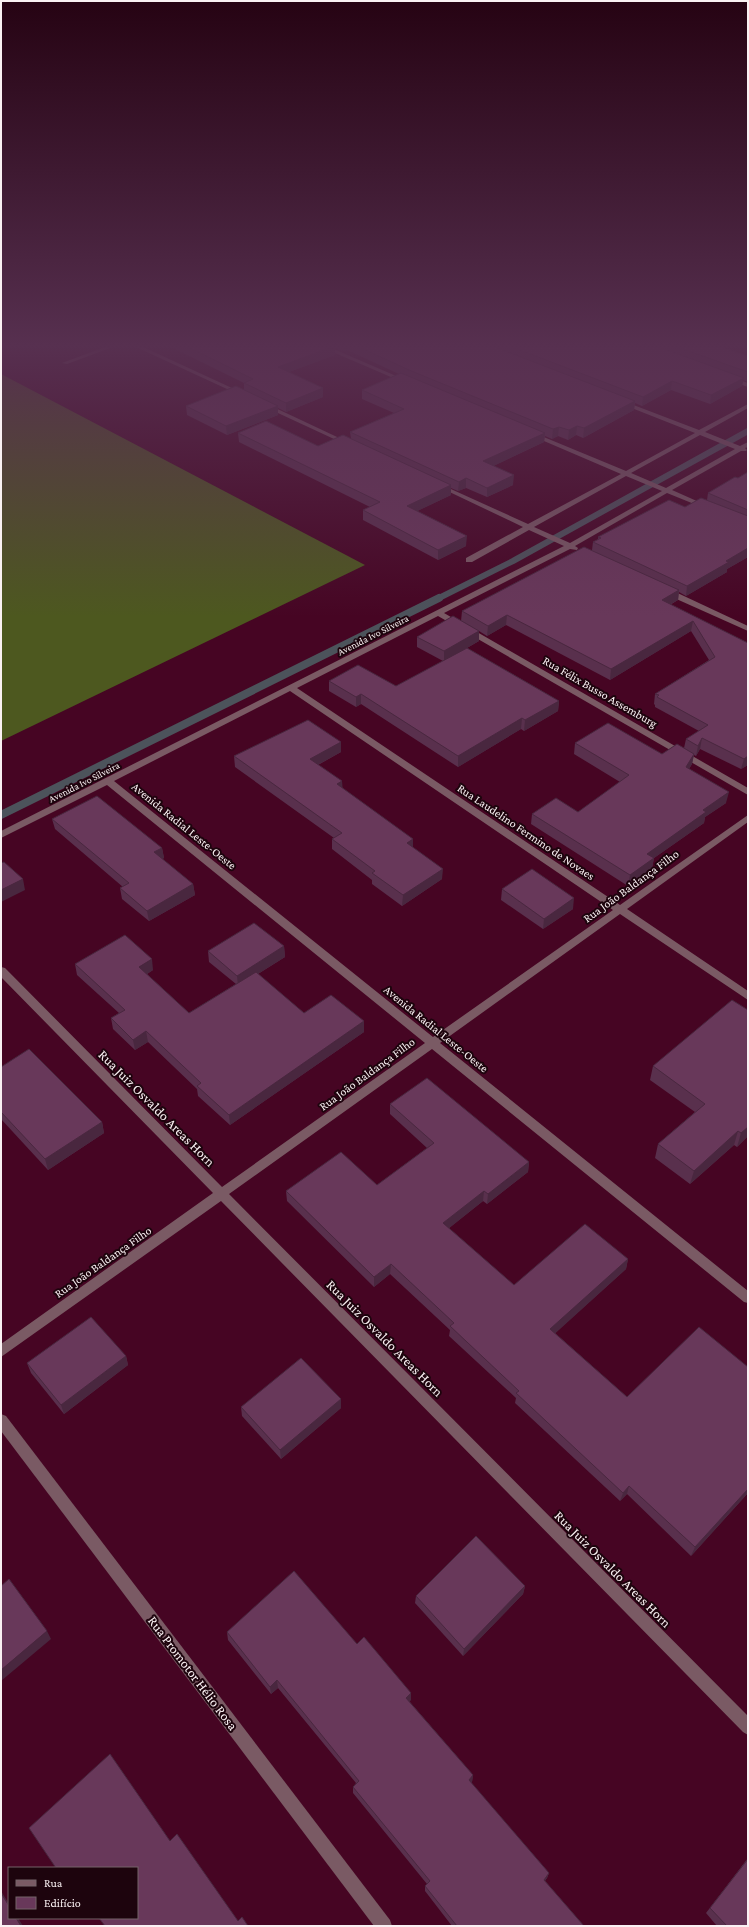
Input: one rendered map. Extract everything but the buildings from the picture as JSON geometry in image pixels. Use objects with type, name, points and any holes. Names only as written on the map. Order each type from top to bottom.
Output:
[{"type":"street","points":[[334,437],[356,447]]},
{"type":"street","points":[[540,437],[711,509]]},
{"type":"street","points":[[469,560],[693,437]]},
{"type":"street","points":[[712,437],[740,448]]},
{"type":"street","name":"Avenida Ivo Silveira","points":[[1,835],[570,546],[664,489],[748,444]]},
{"type":"street","points":[[435,484],[584,553]]},
{"type":"street","points":[[655,586],[748,629]]},
{"type":"street","name":"Rua Félix Busso Assemburg","points":[[439,613],[748,792]]},
{"type":"street","name":"Rua Laudelino Fermino de Novaes","points":[[291,688],[748,996]]},
{"type":"street","name":"Avenida Radial Leste-Oeste","points":[[108,781],[748,1298]]},
{"type":"street","name":"Rua João Baldança Filho","points":[[1,1351],[748,818]]},
{"type":"street","name":"Rua Juiz Osvaldo Areas Horn","points":[[1,971],[748,1727]]},
{"type":"street","name":"Rua Promotor Hélio Rosa","points":[[1,1420],[384,1926]]},
{"type":"green space","points":[[1,437],[121,437],[365,565],[1,741]]},
{"type":"waterway","points":[[439,598],[513,561],[737,437]]},
{"type":"waterway","points":[[1,815],[439,598]]}]
